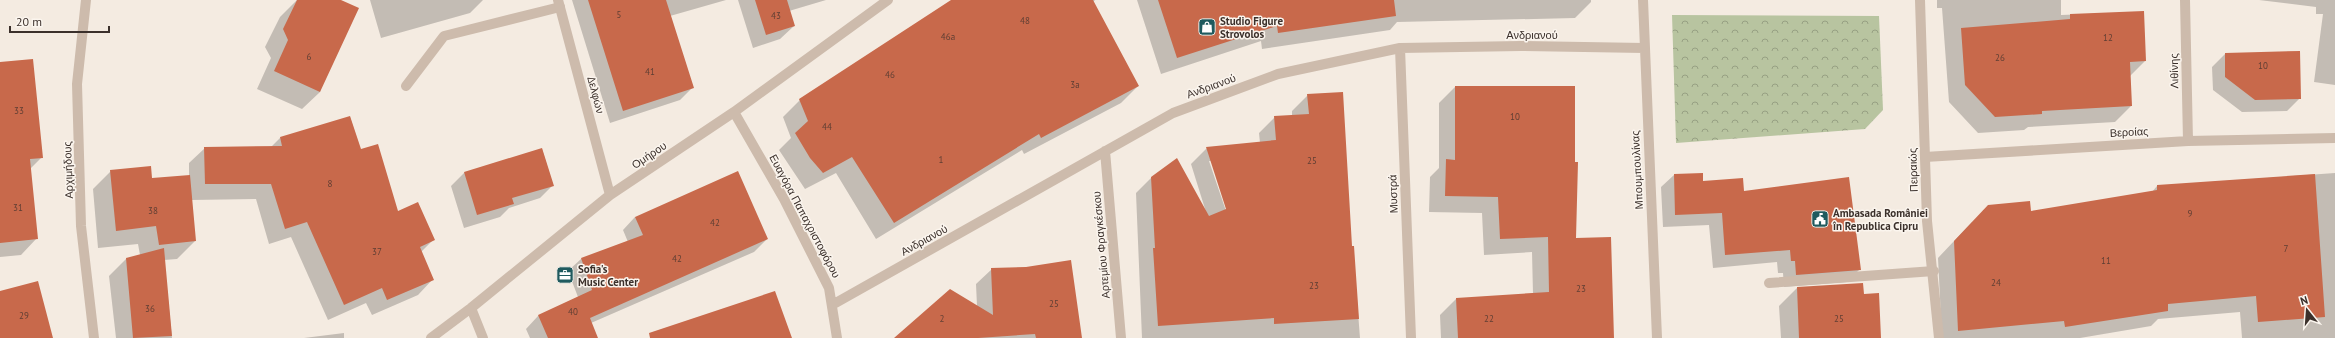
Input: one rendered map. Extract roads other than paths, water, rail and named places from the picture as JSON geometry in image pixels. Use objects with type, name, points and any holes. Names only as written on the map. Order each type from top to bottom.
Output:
[{"type":"street","name":"Αρχιμήδους","points":[[86,0],[77,84],[81,226],[94,338]]},
{"type":"street","name":"Ομήρου","points":[[431,338],[472,308],[610,196],[734,112],[888,0]]},
{"type":"street","name":"Μπουμπουλίνας","points":[[1643,0],[1657,338]]},
{"type":"street","name":"Πειραιώς","points":[[1920,0],[1927,221],[1934,271],[1939,338]]},
{"type":"street","name":"Λιθίνης","points":[[2184,0],[2188,141]]},
{"type":"street","points":[[406,86],[444,36],[559,3]]},
{"type":"street","name":"Δελφών","points":[[559,3],[610,196]]},
{"type":"street","name":"Ανδριανού","points":[[832,305],[1173,113],[1278,74],[1400,48],[1522,46],[1644,48]]},
{"type":"street","name":"Μυστρά","points":[[1400,48],[1411,338]]},
{"type":"street","name":"Ευαγόρα Παπαχριστοφόρου","points":[[734,112],[784,199],[829,288],[837,338]]},
{"type":"street","name":"Βεροίας","points":[[1925,156],[2188,141],[2335,138]]},
{"type":"street","name":"Αρτεμίου Φραγκέσκου","points":[[1105,151],[1121,338]]},
{"type":"street","points":[[1769,283],[1934,271]]},
{"type":"street","points":[[472,308],[483,338]]},
{"type":"place","name":"Studio Figure Strovolos","points":[[1207,27]]},
{"type":"place","name":"Ambasada României în Republica Cipru","points":[[1820,219]]},
{"type":"place","name":"Sofia's Music Center","points":[[565,275]]}]
